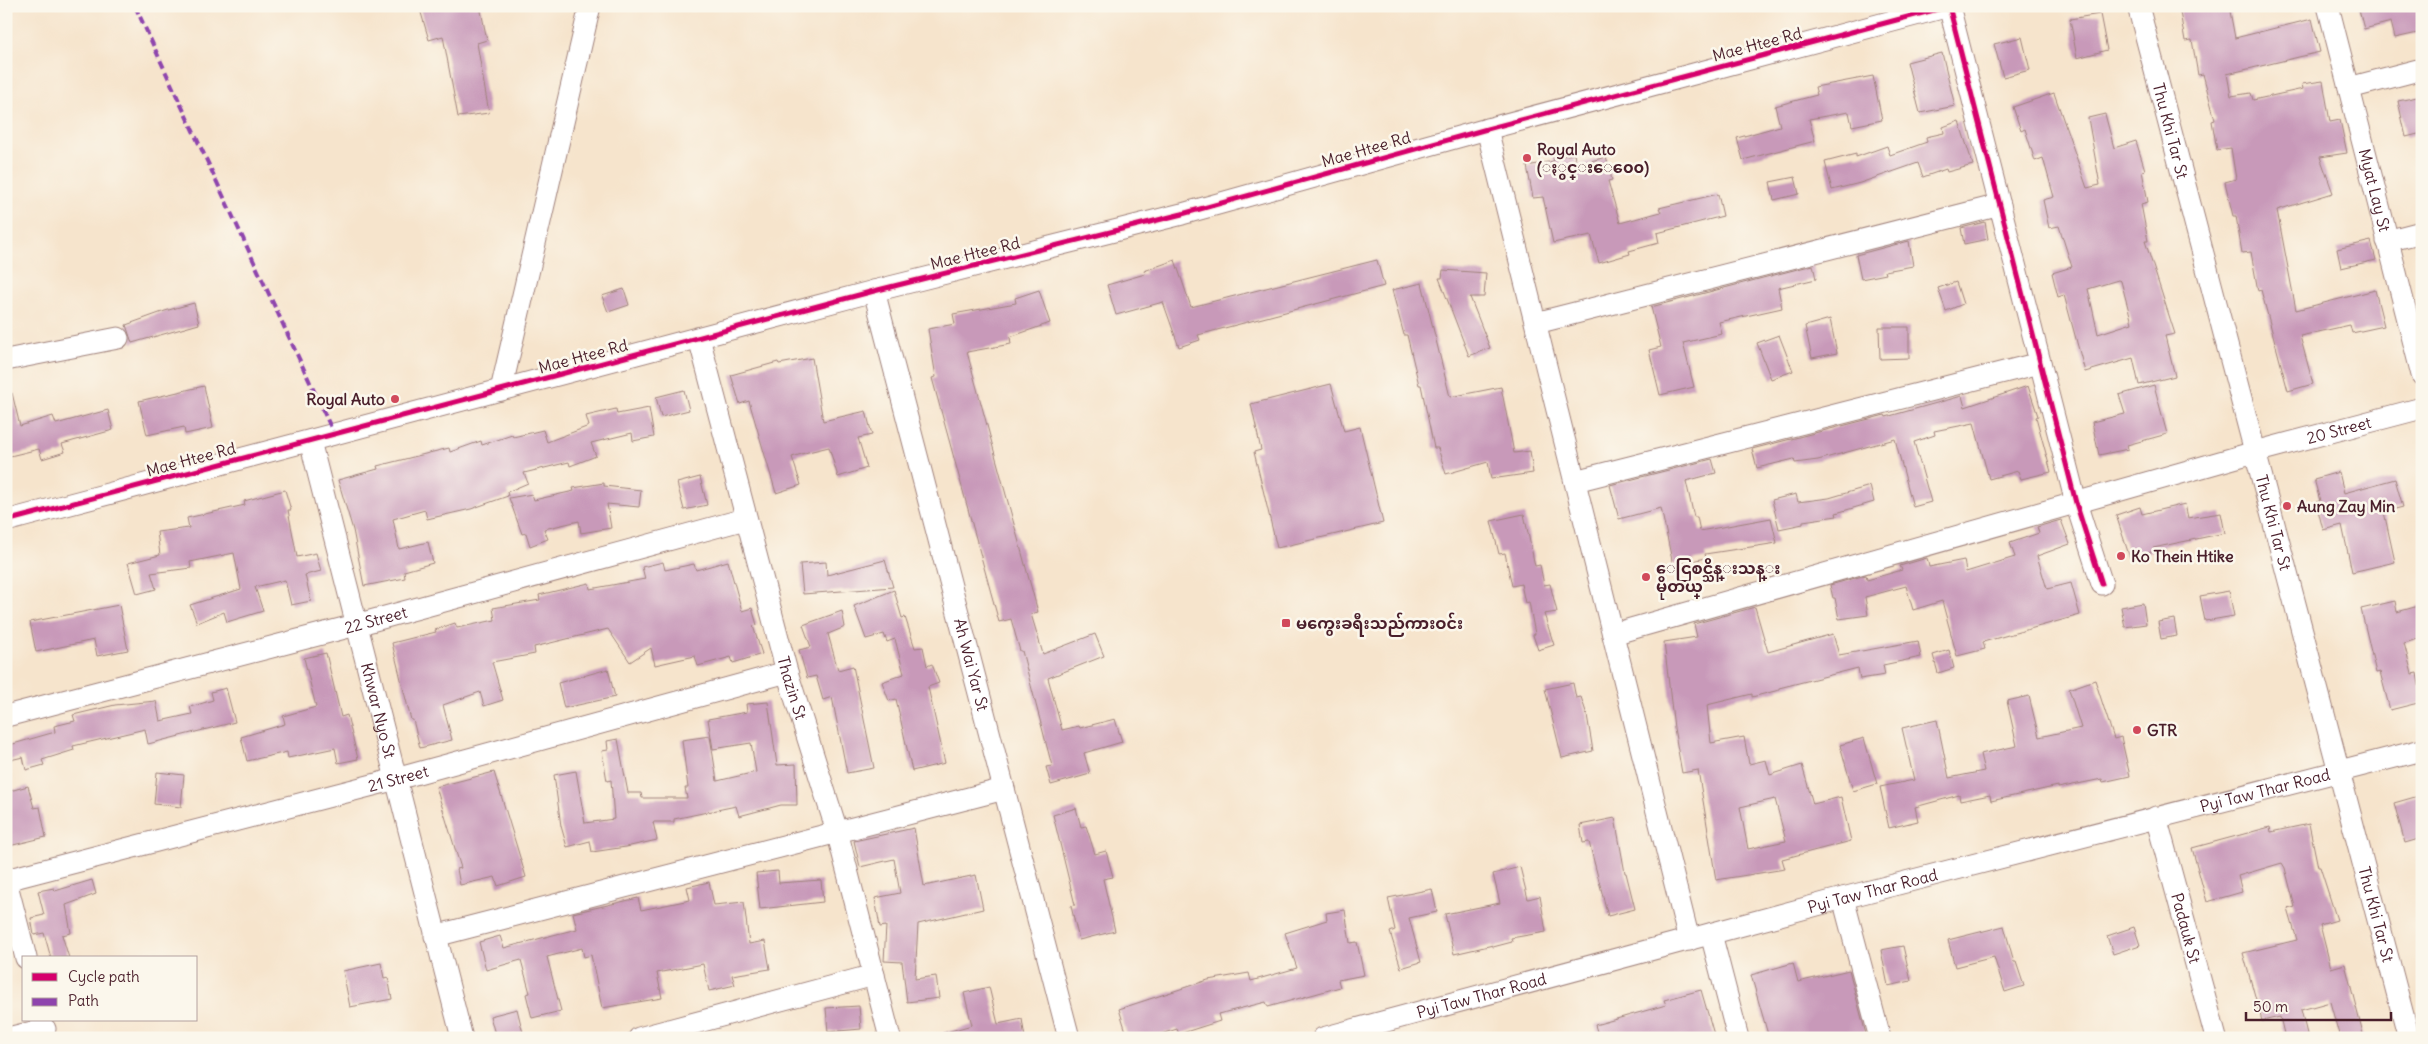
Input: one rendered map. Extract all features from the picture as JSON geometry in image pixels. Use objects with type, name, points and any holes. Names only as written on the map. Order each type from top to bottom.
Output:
[{"type":"street","points":[[501,390],[590,6]]},
{"type":"street","points":[[1949,6],[2076,503],[2102,584]]},
{"type":"street","name":"Mae Htee Rd","points":[[6,521],[874,291],[1182,214],[1487,128],[1949,6]]},
{"type":"street","name":"Thu Khi Tar St","points":[[2138,6],[2409,1038]]},
{"type":"street","name":"Myat Lay St","points":[[2328,6],[2422,375]]},
{"type":"street","points":[[2349,88],[2422,69]]},
{"type":"street","points":[[1487,128],[1688,940]]},
{"type":"street","points":[[1536,323],[2000,205]]},
{"type":"street","points":[[2388,241],[2422,232]]},
{"type":"street","name":"Ah Wai Yar St","points":[[874,291],[1069,1038]]},
{"type":"street","points":[[6,360],[118,338]]},
{"type":"street","name":"Thazin St","points":[[699,338],[787,672],[837,831],[890,1038]]},
{"type":"street","points":[[1575,481],[2040,363]]},
{"type":"street","name":"20 Street","points":[[1613,634],[2255,452],[2422,408]]},
{"type":"street","name":"Khwar Nyo St","points":[[310,441],[462,1038]]},
{"type":"street","name":"22 Street","points":[[6,716],[356,625],[745,518]]},
{"type":"street","name":"21 Street","points":[[6,880],[396,779],[787,672]]},
{"type":"street","name":"Pyi Taw Thar Road","points":[[1323,1038],[1843,898],[2422,750]]},
{"type":"street","points":[[436,936],[1004,789]]},
{"type":"street","name":"Padauk St","points":[[2156,817],[2216,1038]]},
{"type":"street","points":[[6,880],[25,956]]},
{"type":"street","points":[[1843,898],[1880,1038]]},
{"type":"street","points":[[1711,934],[1738,1038]]},
{"type":"street","points":[[639,1038],[874,975]]},
{"type":"street","points":[[8,1038],[45,1029]]},
{"type":"building","points":[[419,6],[480,6],[487,40],[477,43],[489,113],[458,117],[443,36],[429,40]]},
{"type":"building","points":[[2179,6],[2229,6],[2235,38],[2312,19],[2320,52],[2227,74],[2231,96],[2251,93],[2253,100],[2303,89],[2302,84],[2323,81],[2330,122],[2340,120],[2347,153],[2320,157],[2333,193],[2277,210],[2296,310],[2375,290],[2384,326],[2352,333],[2350,325],[2300,336],[2313,384],[2288,391],[2261,290],[2258,291],[2251,252],[2242,253],[2236,216],[2233,216],[2225,182],[2236,179],[2231,148],[2217,150],[2212,121],[2215,120],[2203,74],[2198,75],[2192,40],[2185,41]]},
{"type":"building","points":[[2358,6],[2422,6],[2422,32],[2395,38],[2391,22],[2364,29]]},
{"type":"building","points":[[2100,14],[2107,50],[2077,58],[2070,19]]},
{"type":"building","points":[[2022,37],[2030,70],[2003,77],[1994,44]]},
{"type":"building","points":[[1942,53],[1955,106],[1920,113],[1907,62]]},
{"type":"building","points":[[1873,76],[1882,120],[1852,126],[1849,112],[1809,119],[1815,141],[1743,160],[1737,138],[1780,126],[1775,106],[1817,95],[1815,87]]},
{"type":"building","points":[[2054,93],[2087,188],[2100,185],[2088,118],[2105,114],[2114,148],[2136,141],[2145,170],[2142,171],[2148,202],[2141,204],[2148,241],[2145,241],[2175,334],[2165,336],[2175,376],[2139,385],[2133,358],[2085,372],[2064,295],[2058,297],[2052,273],[2072,267],[2059,226],[2049,228],[2043,200],[2054,197],[2043,158],[2035,161],[2025,129],[2021,131],[2013,107]],"holes":[[[2118,280],[2121,281],[2132,323],[2098,334],[2088,289]]]},
{"type":"building","points":[[2422,96],[2422,133],[2406,137],[2398,101]]},
{"type":"building","points":[[1959,121],[1973,165],[1947,172],[1946,169],[1923,177],[1918,163],[1860,183],[1832,190],[1825,162],[1856,154],[1856,157],[1887,146],[1890,155],[1927,142],[1926,137],[1944,133],[1943,127]]},
{"type":"building","points":[[1574,154],[1576,165],[1606,157],[1612,180],[1608,181],[1620,223],[1661,212],[1659,208],[1718,194],[1723,216],[1657,233],[1659,243],[1629,251],[1630,254],[1599,263],[1591,235],[1553,243],[1543,197],[1533,198],[1527,166],[1554,161],[1553,157]]},
{"type":"building","points":[[1795,177],[1799,194],[1774,200],[1770,182]]},
{"type":"building","points":[[1985,222],[1988,239],[1964,244],[1961,228]]},
{"type":"building","points":[[1909,241],[1913,266],[1885,271],[1886,274],[1861,279],[1856,255]]},
{"type":"building","points":[[2371,241],[2376,260],[2341,268],[2337,249]]},
{"type":"building","points":[[1175,260],[1191,307],[1377,260],[1384,286],[1198,335],[1200,340],[1179,347],[1163,302],[1116,315],[1107,285],[1145,274],[1144,271]]},
{"type":"building","points":[[1813,265],[1816,279],[1778,288],[1782,308],[1719,322],[1722,334],[1683,343],[1694,387],[1660,395],[1649,350],[1661,347],[1651,307]]},
{"type":"building","points":[[1443,270],[1486,273],[1484,297],[1470,297],[1490,348],[1469,356],[1439,278],[1442,278]]},
{"type":"building","points":[[1956,282],[1963,304],[1946,311],[1938,288]]},
{"type":"building","points":[[1422,283],[1450,397],[1501,387],[1514,453],[1530,451],[1533,473],[1491,479],[1488,462],[1446,474],[1438,448],[1434,448],[1421,385],[1419,385],[1407,335],[1404,335],[1392,290]]},
{"type":"building","points":[[624,289],[629,305],[608,312],[602,296]]},
{"type":"building","points":[[1039,290],[1050,323],[1010,337],[1011,344],[967,352],[1038,612],[1031,614],[1043,654],[1095,634],[1104,656],[1048,678],[1062,730],[1079,726],[1080,728],[1115,719],[1122,742],[1084,753],[1090,774],[1051,785],[1046,767],[1052,766],[1022,651],[1020,651],[1011,619],[999,622],[932,378],[936,377],[928,329],[955,324],[953,314],[1016,303],[1015,298]]},
{"type":"building","points":[[194,303],[199,324],[132,343],[126,325]]},
{"type":"building","points":[[1830,319],[1837,353],[1812,358],[1805,326]]},
{"type":"building","points":[[1879,327],[1909,327],[1909,358],[1880,359]]},
{"type":"building","points":[[1779,335],[1793,371],[1771,379],[1757,343]]},
{"type":"building","points":[[812,358],[823,421],[866,411],[872,435],[858,438],[867,468],[838,477],[829,447],[808,452],[792,457],[801,485],[776,493],[749,401],[740,404],[731,375],[778,362],[779,364]]},
{"type":"building","points":[[1331,384],[1344,431],[1360,427],[1383,523],[1277,548],[1254,452],[1261,450],[1251,404]]},
{"type":"building","points":[[2154,385],[2167,434],[2127,445],[2128,449],[2099,455],[2092,422],[2125,414],[2119,395]]},
{"type":"building","points":[[204,386],[213,428],[185,434],[184,427],[147,435],[139,401]]},
{"type":"building","points":[[2028,386],[2038,416],[2036,417],[2051,472],[2021,479],[2018,471],[1989,479],[1974,423],[1934,431],[1935,435],[1914,442],[1931,502],[1913,507],[1895,439],[1818,460],[1795,463],[1794,459],[1757,468],[1752,449],[1885,415],[1886,417],[1962,396],[1965,407]]},
{"type":"building","points":[[684,390],[689,410],[661,417],[656,397]]},
{"type":"building","points":[[6,393],[12,393],[20,426],[53,416],[56,424],[108,410],[113,430],[62,444],[65,452],[42,459],[39,449],[6,457]]},
{"type":"building","points":[[649,408],[654,437],[633,441],[632,433],[591,443],[596,456],[570,466],[569,462],[524,473],[528,483],[507,492],[508,496],[471,509],[427,519],[425,510],[393,519],[399,549],[428,542],[433,563],[404,571],[405,578],[364,586],[353,530],[338,480],[378,469],[377,466],[449,448],[450,452],[481,441],[482,445],[512,435],[513,437],[543,430],[547,442],[589,426],[586,416],[616,409],[617,414]]},
{"type":"building","points":[[1712,459],[1716,473],[1686,481],[1694,517],[1697,517],[1700,531],[1771,518],[1777,543],[1705,554],[1706,558],[1673,565],[1661,508],[1619,519],[1610,485]]},
{"type":"building","points":[[2339,472],[2344,493],[2395,479],[2403,507],[2384,512],[2395,562],[2352,572],[2342,525],[2323,530],[2316,502],[2320,501],[2314,479]]},
{"type":"building","points":[[700,477],[707,505],[684,510],[677,483]]},
{"type":"building","points":[[604,483],[604,486],[641,490],[639,507],[607,504],[611,528],[581,533],[579,521],[544,529],[548,539],[530,546],[526,533],[522,534],[509,498],[532,494],[534,500],[574,491],[573,488]]},
{"type":"building","points":[[1870,486],[1874,502],[1836,513],[1837,516],[1803,521],[1803,524],[1779,529],[1772,500],[1796,494],[1798,502],[1829,498]]},
{"type":"building","points":[[285,490],[291,510],[288,510],[297,557],[316,553],[321,571],[305,575],[311,601],[291,605],[285,580],[255,587],[263,611],[227,622],[224,612],[197,623],[190,605],[241,589],[234,553],[190,562],[191,568],[151,573],[156,589],[137,594],[128,563],[160,555],[157,532],[189,528],[187,518],[245,505],[244,501]]},
{"type":"building","points":[[2185,504],[2188,518],[2221,513],[2225,533],[2153,548],[2154,551],[2130,558],[2116,515],[2140,507],[2142,514]]},
{"type":"building","points":[[1524,514],[1535,566],[1540,565],[1544,585],[1550,584],[1557,612],[1544,614],[1554,645],[1538,650],[1533,635],[1535,634],[1529,602],[1525,603],[1521,584],[1512,586],[1505,553],[1499,554],[1491,521]]},
{"type":"building","points":[[2061,520],[2070,544],[2037,556],[2047,589],[2071,583],[2080,615],[1983,642],[1985,649],[1957,656],[1942,601],[1913,610],[1906,586],[1865,597],[1868,615],[1839,619],[1835,598],[1833,598],[1830,585],[1866,575],[1867,580],[1902,570],[1900,566],[1927,558],[1929,567],[1964,560],[1966,572],[2015,557],[2010,543],[2039,533],[2037,527]]},
{"type":"building","points":[[885,560],[893,587],[803,594],[800,564],[826,562],[827,575]]},
{"type":"building","points":[[728,561],[742,611],[752,608],[757,625],[753,626],[762,654],[733,663],[731,657],[698,666],[695,656],[655,665],[651,648],[630,662],[608,629],[534,647],[535,654],[492,662],[503,700],[484,706],[480,692],[443,705],[452,740],[420,748],[392,643],[436,632],[435,630],[455,623],[457,628],[495,620],[493,608],[540,600],[539,595],[589,583],[590,589],[645,579],[642,567],[663,562],[665,570],[694,564],[696,570]]},
{"type":"building","points":[[894,590],[902,618],[905,617],[915,648],[923,647],[927,666],[932,664],[939,683],[928,687],[945,763],[912,771],[896,699],[889,701],[882,682],[904,674],[895,639],[887,642],[884,634],[866,639],[854,606]]},
{"type":"building","points":[[2229,591],[2234,616],[2205,621],[2200,596]]},
{"type":"building","points":[[2395,601],[2397,612],[2422,605],[2422,638],[2404,643],[2412,674],[2417,673],[2422,702],[2390,710],[2380,672],[2376,673],[2361,609]]},
{"type":"building","points":[[2143,603],[2146,624],[2125,627],[2121,607]]},
{"type":"building","points":[[119,605],[128,650],[97,656],[94,640],[36,652],[30,622]]},
{"type":"building","points":[[1755,607],[1768,652],[1833,634],[1839,655],[1918,641],[1921,657],[1883,665],[1885,675],[1860,679],[1858,668],[1779,688],[1779,690],[1752,697],[1752,694],[1707,705],[1711,743],[1744,737],[1749,764],[1766,760],[1770,775],[1802,765],[1813,804],[1841,797],[1851,841],[1782,859],[1785,869],[1716,880],[1698,770],[1682,773],[1674,728],[1664,642],[1697,637],[1694,624]],"holes":[[[1775,799],[1786,841],[1748,849],[1740,807]]]},
{"type":"building","points":[[842,611],[845,627],[828,634],[838,670],[853,666],[874,768],[847,773],[832,697],[823,700],[816,676],[807,678],[799,650],[811,647],[803,625]]},
{"type":"building","points":[[2174,619],[2177,636],[2161,639],[2158,622]]},
{"type":"building","points":[[1949,650],[1954,668],[1938,673],[1933,655]]},
{"type":"building","points":[[326,653],[341,717],[347,715],[358,759],[338,763],[335,748],[288,758],[287,752],[247,761],[241,737],[285,724],[283,716],[316,707],[304,658]]},
{"type":"building","points":[[608,669],[615,697],[564,708],[558,683]]},
{"type":"building","points":[[2095,680],[2114,739],[2121,737],[2130,776],[2103,782],[2102,779],[2058,788],[2058,786],[1991,801],[1990,795],[1960,801],[1959,795],[1915,807],[1918,821],[1889,828],[1880,787],[1914,780],[1902,728],[1937,720],[1949,778],[1984,771],[1980,754],[2017,746],[2007,701],[2029,696],[2039,737],[2081,728],[2069,689]]},
{"type":"building","points":[[1573,683],[1576,698],[1581,697],[1587,715],[1593,751],[1562,758],[1545,689]]},
{"type":"building","points":[[226,688],[235,722],[148,744],[145,729],[73,746],[74,750],[42,760],[44,765],[26,770],[23,757],[6,761],[6,746],[55,732],[54,726],[75,721],[73,715],[115,705],[156,701],[160,721],[192,714],[190,707],[213,700],[211,692]]},
{"type":"building","points":[[768,702],[777,765],[796,764],[797,805],[781,805],[739,816],[736,806],[674,819],[674,822],[653,822],[657,840],[626,847],[592,852],[590,841],[567,847],[561,826],[554,775],[576,771],[585,823],[614,819],[611,780],[607,781],[602,751],[608,750],[607,741],[618,739],[628,793],[641,793],[642,798],[687,798],[685,788],[688,788],[682,740],[710,736],[717,781],[756,772],[751,743],[713,749],[708,719],[747,712],[746,704]]},
{"type":"building","points":[[1864,738],[1877,784],[1853,791],[1840,745]]},
{"type":"building","points":[[157,772],[184,775],[181,807],[154,804]]},
{"type":"building","points":[[494,772],[526,877],[498,886],[495,877],[460,885],[457,869],[461,868],[436,787]]},
{"type":"building","points":[[28,786],[34,808],[40,807],[46,837],[9,846],[6,831],[6,792]]},
{"type":"building","points":[[2422,795],[2422,838],[2405,843],[2394,803]]},
{"type":"building","points":[[1076,808],[1081,827],[1086,826],[1095,854],[1106,851],[1113,877],[1103,879],[1115,931],[1079,940],[1071,906],[1075,905],[1053,815]]},
{"type":"building","points":[[1615,818],[1625,873],[1635,909],[1608,916],[1589,842],[1583,843],[1580,825]]},
{"type":"building","points":[[2309,824],[2318,867],[2320,867],[2337,920],[2320,925],[2331,968],[2345,964],[2364,1038],[2340,1038],[2330,1002],[2301,1010],[2308,1038],[2285,1038],[2280,1017],[2262,1021],[2243,953],[2297,940],[2288,909],[2295,907],[2285,868],[2282,863],[2238,876],[2242,892],[2207,902],[2192,848],[2270,827],[2271,832]]},
{"type":"building","points":[[914,828],[924,886],[976,875],[983,909],[918,924],[915,979],[936,976],[939,998],[907,1002],[902,962],[884,961],[886,926],[880,927],[875,898],[900,893],[894,859],[860,867],[854,841]]},
{"type":"building","points":[[1520,867],[1528,899],[1540,896],[1546,932],[1511,938],[1512,942],[1454,954],[1445,914],[1500,903],[1493,874]]},
{"type":"building","points":[[778,871],[779,883],[821,880],[823,902],[760,909],[756,873]]},
{"type":"building","points":[[92,880],[96,894],[66,905],[71,933],[62,935],[68,956],[50,956],[44,933],[34,935],[31,918],[44,915],[38,891],[54,888],[55,891]]},
{"type":"building","points":[[709,882],[714,905],[744,902],[749,944],[765,941],[770,969],[732,975],[735,985],[709,991],[703,964],[657,973],[662,998],[602,1008],[591,955],[584,957],[582,948],[547,957],[561,1011],[532,1018],[526,994],[530,993],[521,960],[486,970],[479,942],[500,936],[504,948],[577,929],[573,913],[638,898],[641,910],[690,900],[687,887]]},
{"type":"building","points":[[1432,889],[1437,912],[1409,918],[1421,962],[1401,968],[1390,932],[1395,930],[1388,898]]},
{"type":"building","points":[[1345,910],[1350,943],[1357,942],[1364,975],[1338,980],[1340,987],[1268,1007],[1266,1002],[1218,1014],[1220,1021],[1179,1034],[1177,1029],[1148,1038],[1128,1038],[1119,1009],[1208,980],[1249,973],[1251,981],[1297,968],[1285,933],[1327,920],[1326,913]]},
{"type":"building","points":[[2004,926],[2014,962],[2016,962],[2024,986],[2005,992],[1994,957],[1955,967],[1948,940]]},
{"type":"building","points":[[2134,927],[2140,945],[2113,954],[2107,936]]},
{"type":"building","points":[[1903,946],[1911,981],[1888,986],[1881,950]]},
{"type":"building","points":[[381,963],[384,978],[388,977],[392,999],[350,1007],[343,971]]},
{"type":"building","points":[[1793,963],[1798,982],[1849,970],[1867,1038],[1769,1038],[1751,975]]},
{"type":"building","points":[[989,987],[998,1024],[1022,1019],[1025,1038],[943,1038],[943,1033],[972,1025],[964,993]]},
{"type":"building","points":[[1701,990],[1715,1038],[1599,1038],[1595,1025],[1666,1005],[1664,1000]]},
{"type":"building","points":[[859,1006],[861,1029],[828,1032],[826,1008]]},
{"type":"building","points":[[517,1009],[523,1033],[496,1038],[490,1016]]},
{"type":"marked path","points":[[135,6],[334,434]]},
{"type":"cycle path","points":[[6,521],[874,291],[1182,214],[1487,129],[1949,6],[2076,503],[2102,584]]},
{"type":"place","name":"Royal Auto (ႏွင္းေ၀ေ၀)","points":[[1527,158]]},
{"type":"place","name":"Royal Auto","points":[[395,399]]},
{"type":"place","name":"Aung Zay Min","points":[[2287,506]]},
{"type":"place","name":"Ko Thein Htike","points":[[2121,556]]},
{"type":"place","name":"ေငြစင္သိန္းသန္း မိုတယ္","points":[[1646,577]]},
{"type":"place","name":"မကွေးခရီးသည်ကားဝင်း","points":[[1286,623]]},
{"type":"place","name":"GTR","points":[[2137,730]]}]
